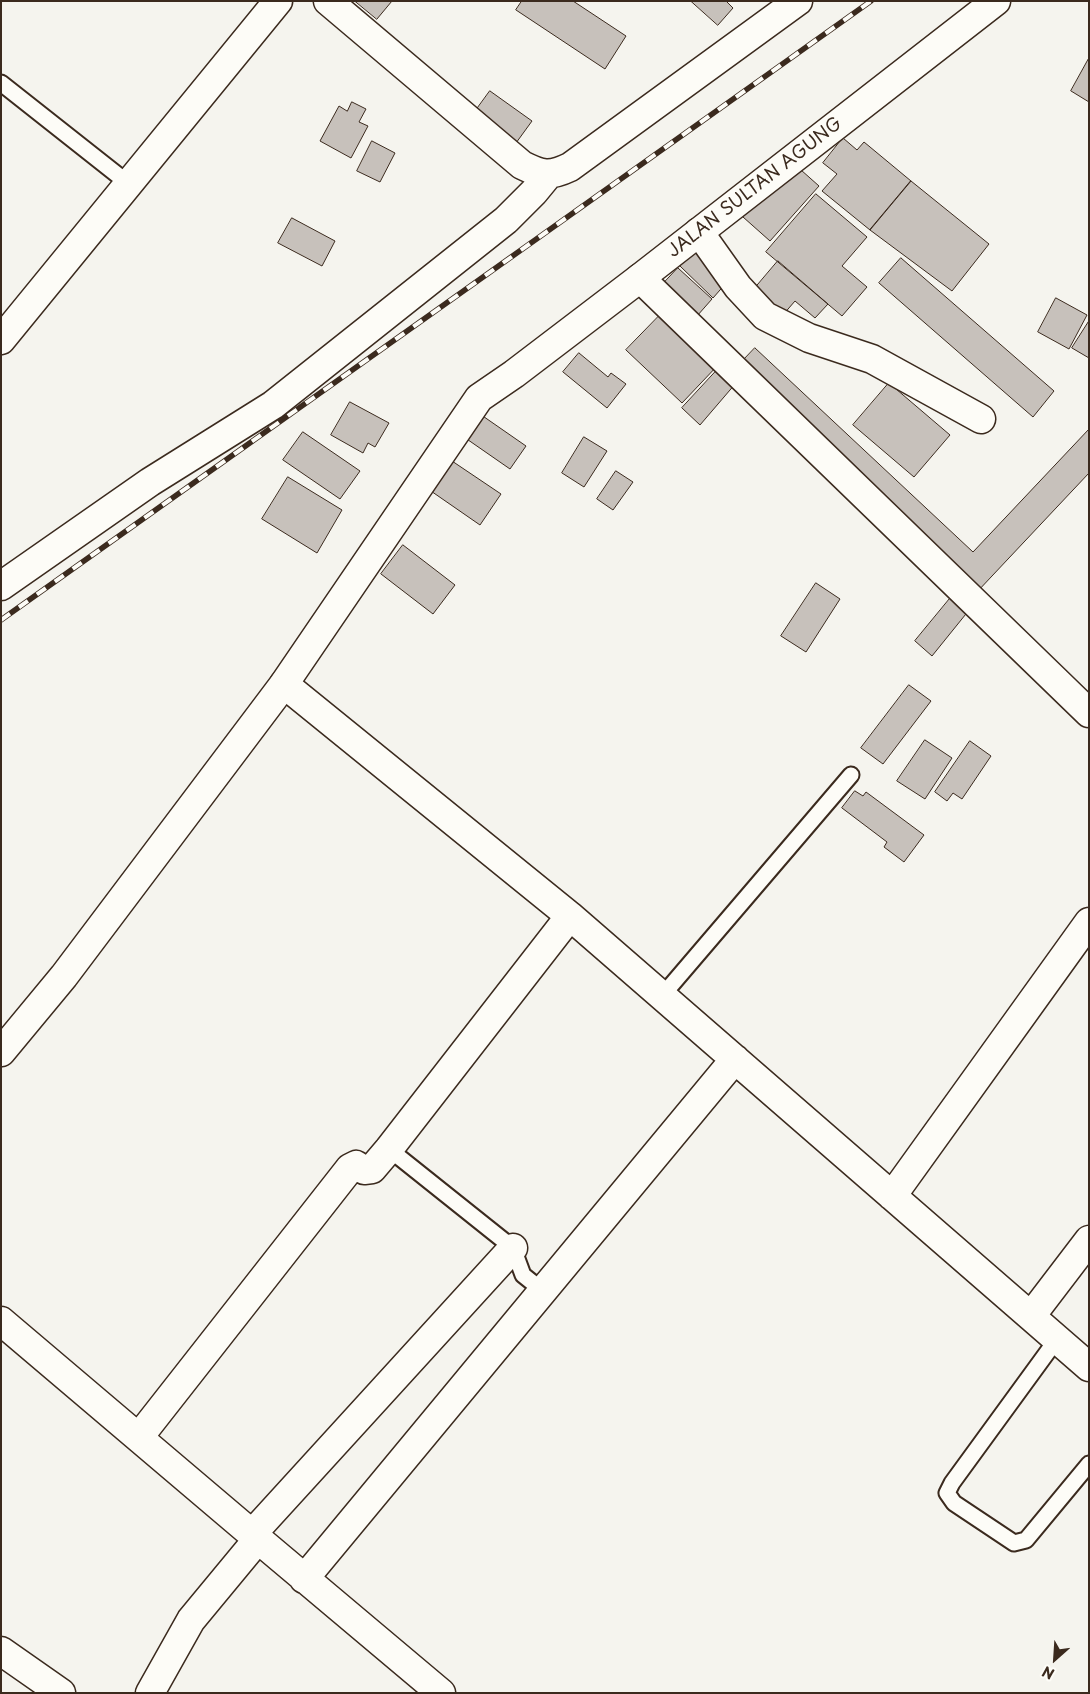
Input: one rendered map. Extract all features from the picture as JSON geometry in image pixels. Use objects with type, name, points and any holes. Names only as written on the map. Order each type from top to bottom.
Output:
[{"type":"street","points":[[1,340],[278,1]]},
{"type":"street","points":[[328,1],[522,165],[535,172],[548,175]]},
{"type":"street","points":[[1,586],[150,482],[273,405],[506,220],[548,175],[570,167],[798,1]]},
{"type":"street","name":"JALAN SULTAN AGUNG","points":[[1,1052],[64,976],[284,684],[478,398],[514,374],[640,278],[996,1]]},
{"type":"street","points":[[700,232],[738,287],[765,316],[808,338],[872,358],[981,419]]},
{"type":"street","points":[[640,278],[1089,713]]},
{"type":"street","points":[[284,684],[570,916],[1089,1367]]},
{"type":"street","points":[[139,1438],[350,1168],[356,1165],[364,1170],[372,1169],[570,916]]},
{"type":"street","points":[[892,1196],[1089,922]]},
{"type":"street","points":[[304,1578],[735,1059]]},
{"type":"street","points":[[1031,1316],[1089,1240]]},
{"type":"street","points":[[150,1693],[191,1620],[255,1537],[513,1248]]},
{"type":"street","points":[[1,1321],[442,1693]]},
{"type":"street","points":[[1,1651],[61,1693]]},
{"type":"lane","points":[[1,83],[129,184]]},
{"type":"lane","points":[[662,996],[851,774]]},
{"type":"lane","points":[[389,1149],[513,1248],[523,1275],[543,1292]]},
{"type":"lane","points":[[1057,1339],[952,1483],[947,1493],[954,1503],[1014,1542],[1026,1540],[1089,1464]]},
{"type":"building","points":[[355,1],[392,1],[377,19]]},
{"type":"building","points":[[522,1],[573,1],[626,36],[605,69],[516,10]]},
{"type":"building","points":[[691,1],[726,1],[733,8],[718,25]]},
{"type":"building","points":[[1089,58],[1089,102],[1071,91]]},
{"type":"building","points":[[490,91],[532,121],[516,143],[474,113]]},
{"type":"building","points":[[352,102],[366,109],[359,122],[368,126],[351,158],[320,141],[339,106],[347,111]]},
{"type":"building","points":[[843,138],[857,150],[864,142],[911,181],[870,230],[822,191],[837,174],[823,163]]},
{"type":"building","points":[[372,141],[395,153],[380,182],[357,171]]},
{"type":"building","points":[[792,162],[819,186],[770,241],[743,217]]},
{"type":"building","points":[[911,181],[989,244],[952,291],[870,230]]},
{"type":"building","points":[[816,194],[867,237],[842,266],[867,287],[842,316],[766,252]]},
{"type":"building","points":[[292,218],[335,241],[322,266],[278,243]]},
{"type":"building","points":[[694,251],[727,282],[713,298],[680,266]]},
{"type":"building","points":[[901,258],[1054,391],[1033,417],[879,283]]},
{"type":"building","points":[[778,261],[828,304],[815,318],[795,301],[782,316],[750,294]]},
{"type":"building","points":[[678,268],[712,299],[697,316],[663,284]]},
{"type":"building","points":[[1056,298],[1087,315],[1069,349],[1038,332]]},
{"type":"building","points":[[661,314],[719,364],[682,403],[626,350]]},
{"type":"building","points":[[1089,321],[1089,358],[1072,348]]},
{"type":"building","points":[[755,348],[973,552],[1089,429],[1089,473],[976,593],[735,369]]},
{"type":"building","points":[[579,353],[608,377],[611,373],[626,384],[607,408],[563,372]]},
{"type":"building","points":[[719,368],[736,383],[700,425],[682,408]]},
{"type":"building","points":[[889,383],[950,435],[914,477],[853,425]]},
{"type":"building","points":[[350,402],[389,423],[375,447],[368,443],[363,453],[331,435]]},
{"type":"building","points":[[477,412],[526,446],[510,469],[461,435]]},
{"type":"building","points":[[303,432],[360,471],[340,499],[283,460]]},
{"type":"building","points":[[584,437],[607,451],[584,487],[562,473]]},
{"type":"building","points":[[449,459],[501,494],[480,525],[428,489]]},
{"type":"building","points":[[616,471],[633,482],[613,510],[597,499]]},
{"type":"building","points":[[288,477],[342,510],[317,553],[262,519]]},
{"type":"building","points":[[403,545],[455,585],[433,614],[381,574]]},
{"type":"building","points":[[816,583],[840,599],[806,652],[781,636]]},
{"type":"building","points":[[957,590],[974,604],[932,656],[915,641]]},
{"type":"building","points":[[909,685],[931,701],[883,764],[861,748]]},
{"type":"building","points":[[925,740],[952,758],[925,799],[897,781]]},
{"type":"building","points":[[970,741],[991,756],[962,799],[953,793],[947,801],[935,792]]},
{"type":"building","points":[[855,791],[863,796],[866,792],[924,835],[904,862],[884,847],[887,842],[842,808]]},
{"type":"railway","points":[[1,620],[871,1]]}]
